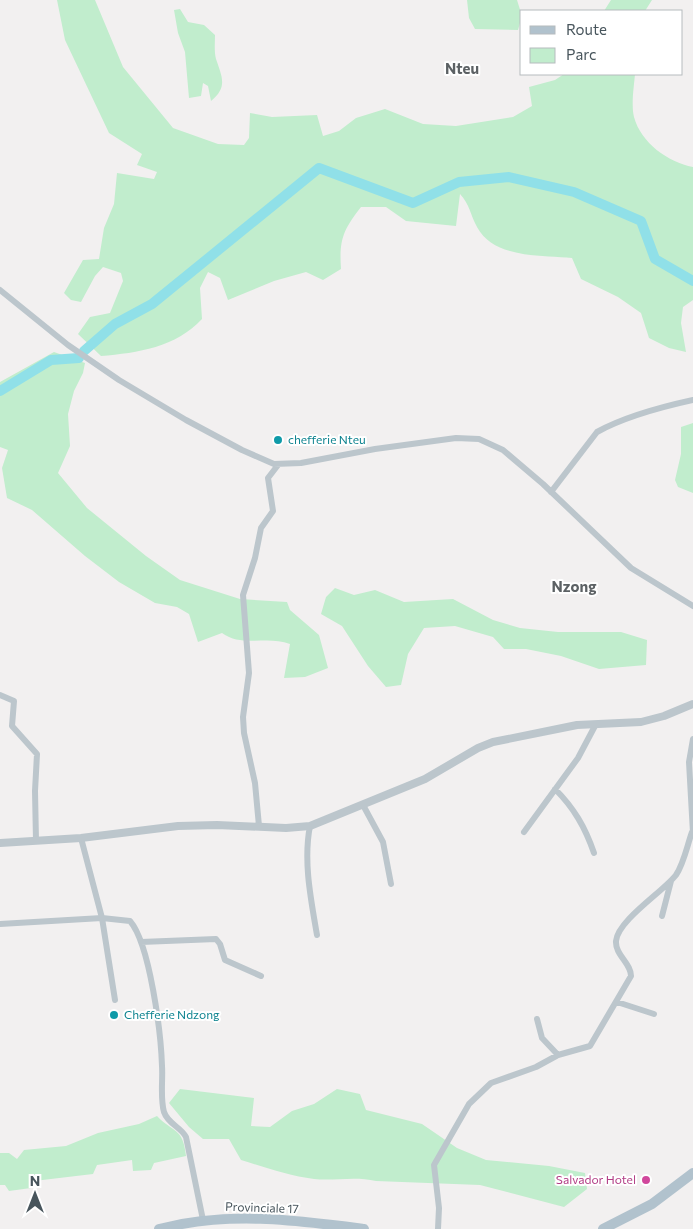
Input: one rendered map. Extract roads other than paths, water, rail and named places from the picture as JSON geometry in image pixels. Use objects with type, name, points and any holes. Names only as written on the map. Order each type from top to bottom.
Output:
[{"type":"main road","points":[[603,1229],[652,1204],[693,1173]]},
{"type":"main road","name":"Provinciale 17","points":[[159,1229],[202,1220],[262,1218],[364,1229]]},
{"type":"street","points":[[0,290],[68,345],[119,380],[242,450],[278,465],[301,464],[410,444],[468,437],[491,443],[503,450],[551,492],[631,568],[693,606]]},
{"type":"street","points":[[551,492],[597,432],[607,426],[660,408],[693,400]]},
{"type":"street","points":[[259,826],[256,783],[244,733],[243,717],[249,673],[243,594],[255,558],[260,528],[273,511],[268,478],[278,465]]},
{"type":"street","points":[[0,695],[14,701],[12,726],[38,754],[35,791],[36,841]]},
{"type":"street","points":[[0,843],[80,838],[178,826],[286,828],[310,826],[425,779],[478,748],[493,742],[564,727],[641,722],[664,716],[693,704]]},
{"type":"street","points":[[524,832],[578,758],[596,724]]},
{"type":"street","points":[[662,916],[672,881],[681,866],[693,832],[690,762],[693,739]]},
{"type":"street","points":[[555,789],[574,809],[586,831],[594,852]]},
{"type":"street","points":[[363,805],[383,842],[391,884]]},
{"type":"street","points":[[310,826],[307,846],[317,935]]},
{"type":"street","points":[[80,838],[102,918],[115,1000]]},
{"type":"street","points":[[438,1229],[439,1208],[434,1165],[464,1110],[490,1083],[536,1068],[558,1055],[590,1046],[618,1002],[631,976],[631,970],[617,947],[618,936],[646,902],[672,881]]},
{"type":"street","points":[[0,924],[102,918],[130,921],[141,942],[160,1034],[163,1108],[168,1120],[179,1128],[186,1137],[202,1220]]},
{"type":"street","points":[[141,942],[216,939],[220,944],[225,960],[261,976]]},
{"type":"street","points":[[618,1002],[654,1014]]},
{"type":"street","points":[[537,1019],[542,1038],[558,1055]]},
{"type":"waterway","points":[[84,351],[115,324],[152,304],[319,168],[413,203],[459,182],[509,177],[574,192],[641,221],[655,259],[693,281]]},
{"type":"waterway","points":[[0,391],[51,360],[79,358]]},
{"type":"place","name":"chefferie Nteu","points":[[278,440]]},
{"type":"place","name":"Chefferie Ndzong","points":[[114,1015]]},
{"type":"place","name":"Salvador Hotel","points":[[646,1180]]},
{"type":"district","name":"Nteu","points":[[462,69]]},
{"type":"district","name":"Nzong","points":[[574,587]]}]
